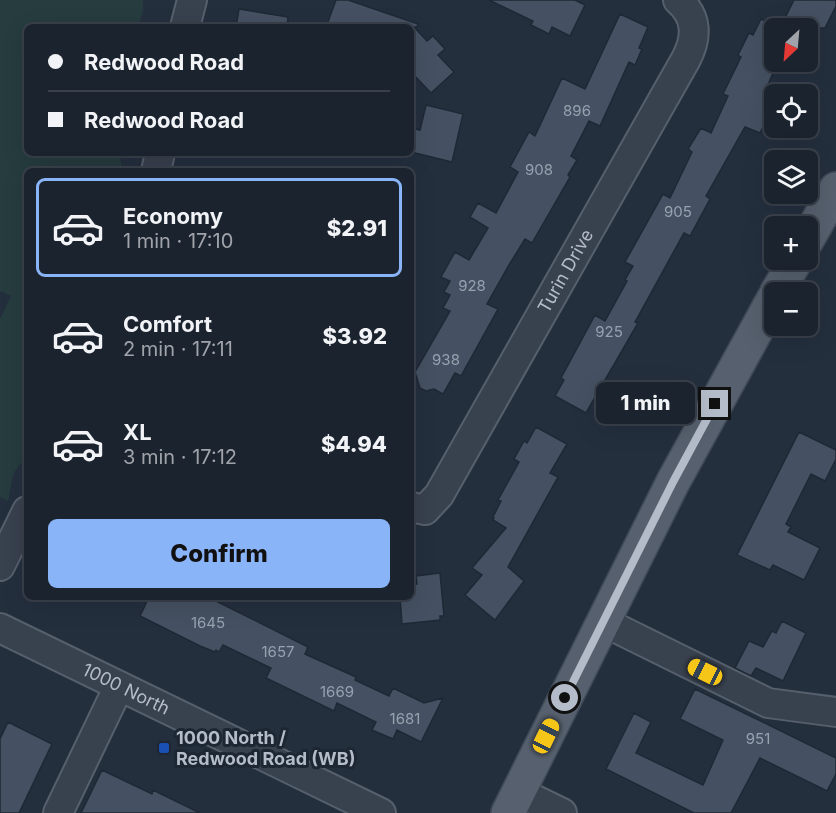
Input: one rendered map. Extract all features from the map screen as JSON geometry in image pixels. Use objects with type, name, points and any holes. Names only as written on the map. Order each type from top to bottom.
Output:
[{"type":"main road","points":[[818,224],[833,203]]},
{"type":"main road","points":[[513,802],[673,482],[764,316]]},
{"type":"street","points":[[186,24],[192,0]]},
{"type":"street","name":"Turin Drive","points":[[414,508],[425,510],[439,495],[686,59],[694,41],[695,32],[684,7]]},
{"type":"street","points":[[0,566],[24,517]]},
{"type":"street","points":[[602,621],[768,703],[836,712]]},
{"type":"street","name":"1000 North","points":[[0,628],[381,813]]},
{"type":"street","points":[[58,813],[119,686]]},
{"type":"street","points":[[513,802],[562,813]]},
{"type":"green space","points":[[0,0],[143,0],[143,11],[139,24],[24,24],[24,156],[120,156],[122,168],[24,168],[24,460],[14,473],[8,501],[0,497],[0,319],[11,296],[0,291]]},
{"type":"building","points":[[336,0],[348,0],[418,24],[414,27],[414,24],[327,24]]},
{"type":"building","points":[[489,0],[575,0],[585,5],[570,36],[552,27],[549,34],[531,25],[533,21]]},
{"type":"building","points":[[794,0],[836,0],[836,6],[825,28],[818,28],[818,18],[785,18]]},
{"type":"building","points":[[239,9],[288,17],[287,24],[236,24]]},
{"type":"building","points":[[620,14],[648,27],[635,65],[629,62],[600,126],[589,121],[571,156],[577,160],[568,175],[570,177],[532,243],[525,239],[487,304],[498,309],[461,376],[455,373],[443,394],[434,389],[426,391],[420,388],[415,372],[450,311],[443,308],[450,295],[444,292],[450,281],[441,277],[455,252],[469,260],[488,228],[470,217],[478,203],[496,213],[518,172],[510,167],[529,132],[535,136],[562,78],[585,89]]},
{"type":"building","points":[[761,19],[764,20],[764,72],[774,72],[768,84],[764,84],[764,125],[760,133],[745,127],[706,196],[710,199],[690,236],[684,233],[635,322],[638,323],[586,413],[555,396],[564,380],[561,378],[595,315],[605,321],[633,266],[625,262],[663,194],[670,198],[692,152],[688,149],[701,128],[711,133],[728,96],[723,94],[741,57],[738,55],[749,33],[753,35]]},
{"type":"building","points":[[414,27],[427,41],[433,36],[445,49],[438,55],[454,72],[431,93],[414,75]]},
{"type":"building","points":[[426,105],[463,114],[452,162],[414,153],[414,129],[420,130]]},
{"type":"building","points":[[536,427],[567,444],[550,473],[558,477],[508,567],[524,581],[495,620],[465,595],[482,575],[472,568],[506,528],[493,520],[501,501],[498,500],[519,462],[514,459],[524,441],[527,443]]},
{"type":"building","points":[[799,432],[836,450],[836,459],[825,481],[811,474],[786,524],[791,527],[788,532],[820,548],[804,580],[773,565],[770,570],[737,555]]},
{"type":"building","points":[[440,573],[444,616],[440,616],[440,620],[402,624],[400,600],[414,600],[416,576]]},
{"type":"building","points":[[148,600],[214,600],[308,647],[305,654],[356,677],[355,680],[389,696],[393,688],[424,703],[443,698],[421,742],[397,730],[393,739],[372,730],[376,722],[337,703],[334,711],[266,678],[271,668],[223,645],[219,652],[216,650],[215,652],[140,616]]},
{"type":"building","points":[[782,621],[806,633],[783,681],[756,668],[751,676],[735,668],[749,641],[763,647],[772,631],[776,633]]},
{"type":"building","points":[[695,689],[836,758],[836,774],[827,791],[760,758],[731,813],[694,813],[606,769],[634,713],[651,722],[636,753],[703,785],[723,740],[680,719]]},
{"type":"building","points":[[8,722],[52,744],[19,813],[0,813],[0,739]]},
{"type":"building","points":[[102,770],[152,794],[153,790],[200,813],[81,813]]},
{"type":"place","name":"1000 North / Redwood Road (WB)","points":[[164,748]]},
{"type":"route","points":[[565,698],[602,621],[715,404]]}]
